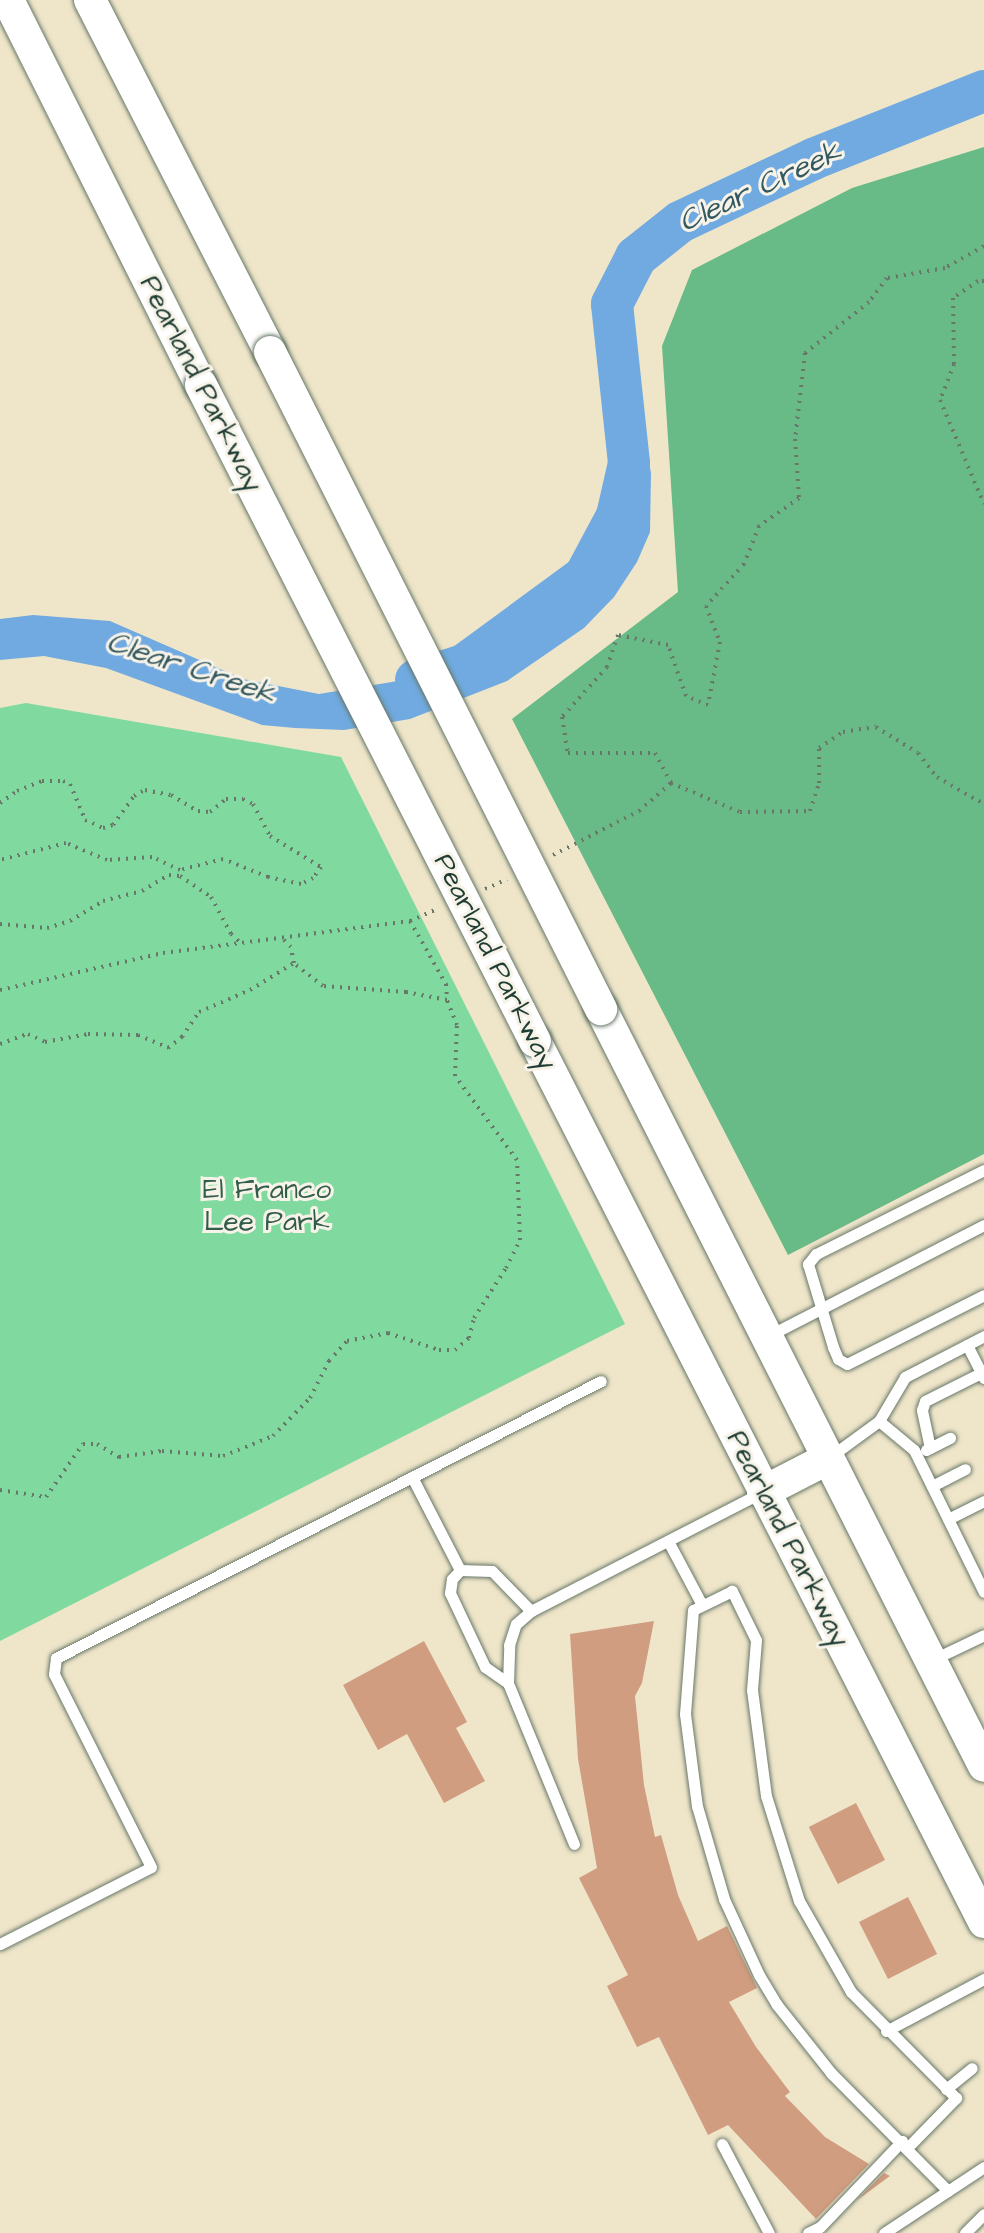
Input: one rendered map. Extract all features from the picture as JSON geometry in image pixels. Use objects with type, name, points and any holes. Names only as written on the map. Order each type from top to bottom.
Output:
[{"type":"main road","name":"Pearland Parkway","points":[[8,0],[984,1922]]},
{"type":"main road","points":[[90,0],[984,1766]]},
{"type":"main road","points":[[763,1492],[827,1459]]},
{"type":"lane","points":[[984,1170],[816,1254],[808,1264],[838,1359],[847,1364],[984,1295]]},
{"type":"lane","points":[[766,1337],[984,1225]]},
{"type":"lane","points":[[827,1459],[879,1421],[905,1377],[984,1336]]},
{"type":"lane","points":[[930,1448],[922,1410],[925,1401],[982,1376],[967,1345]]},
{"type":"lane","points":[[0,1944],[151,1867],[54,1674],[56,1658],[601,1381]]},
{"type":"lane","points":[[879,1421],[916,1455],[984,1592]]},
{"type":"lane","points":[[916,1455],[950,1438]]},
{"type":"lane","points":[[932,1486],[965,1469]]},
{"type":"lane","points":[[412,1477],[460,1570]]},
{"type":"lane","points":[[574,1844],[508,1683],[509,1645],[516,1624],[531,1611],[763,1492]]},
{"type":"lane","points":[[948,1519],[984,1501]]},
{"type":"lane","points":[[668,1541],[702,1605]]},
{"type":"lane","points":[[460,1570],[492,1571],[531,1611]]},
{"type":"lane","points":[[460,1570],[452,1579],[450,1593],[485,1667],[508,1683]]},
{"type":"lane","points":[[808,2233],[820,2227],[905,2144],[956,2098],[886,2031],[851,1992],[825,1952],[799,1901],[783,1859],[759,1751],[752,1690],[756,1640],[732,1591],[693,1610],[685,1714],[697,1806],[724,1899],[753,1964],[777,2005],[831,2073],[905,2144],[948,2191]]},
{"type":"lane","points":[[930,1661],[984,1635]]},
{"type":"lane","points":[[886,2031],[984,1979]]},
{"type":"lane","points":[[946,2089],[972,2068]]},
{"type":"lane","points":[[722,2144],[769,2233]]},
{"type":"lane","points":[[884,2233],[984,2167]]},
{"type":"lane","points":[[965,2233],[984,2214]]},
{"type":"path","points":[[984,246],[945,268],[887,278],[869,302],[805,353],[795,439],[799,498],[759,526],[744,564],[706,606],[720,642],[708,705],[686,696],[668,645],[618,635],[607,667],[562,717],[568,753],[655,753],[671,783],[740,812],[810,811],[819,783],[819,748],[843,732],[876,727],[918,753],[937,777],[984,804]]},
{"type":"path","points":[[984,281],[978,281],[953,298],[954,364],[940,400],[984,504]]},
{"type":"path","points":[[0,803],[17,791],[42,781],[63,781],[70,784],[85,820],[103,828],[113,825],[134,796],[145,790],[171,795],[198,811],[210,812],[226,799],[243,799],[253,804],[270,836],[321,867],[313,878],[301,884],[268,877],[223,859],[180,870],[152,857],[107,860],[66,843],[0,860]]},
{"type":"path","points":[[0,924],[47,928],[70,921],[103,901],[142,891],[169,875],[180,876],[211,897],[231,934],[243,945]]},
{"type":"path","points":[[0,990],[163,953],[284,940],[410,921],[446,984],[447,1000],[457,1025],[455,1076],[517,1160],[520,1240],[474,1318],[469,1338],[455,1350],[439,1350],[388,1333],[347,1341],[329,1361],[310,1398],[273,1436],[223,1456],[162,1451],[119,1457],[97,1444],[83,1444],[46,1497],[6,1494],[0,1490]]},
{"type":"path","points":[[284,940],[291,947],[294,963],[323,986],[406,992],[447,1000]]},
{"type":"path","points":[[0,1044],[28,1034],[45,1042],[88,1034],[138,1035],[168,1048],[182,1037],[199,1012],[250,990],[294,963]]},
{"type":"green space","points":[[984,147],[984,1154],[788,1255],[512,719],[678,592],[662,346],[692,270],[852,188]]},
{"type":"green space","name":"El Franco Lee Park","points":[[26,703],[341,757],[625,1324],[0,1641],[0,708]]},
{"type":"water","points":[[607,337],[624,345],[638,403],[651,473],[650,532],[637,562],[614,597],[584,628],[507,681],[410,719],[344,730],[295,728],[262,725],[106,668],[44,656],[0,660],[0,619],[33,615],[110,621],[243,679],[319,694],[404,680],[483,658],[525,638],[596,578],[617,537],[619,475],[609,389]]},
{"type":"building","points":[[654,1621],[642,1683],[635,1696],[644,1785],[655,1837],[661,1835],[678,1895],[698,1941],[727,1926],[757,1988],[729,2002],[756,2047],[790,2092],[785,2096],[825,2137],[869,2164],[816,2219],[728,2125],[708,2135],[659,2037],[637,2047],[607,1986],[628,1975],[579,1878],[597,1868],[578,1759],[570,1634]]},
{"type":"building","points":[[424,1641],[467,1722],[456,1728],[485,1781],[444,1803],[407,1734],[378,1750],[343,1685]]},
{"type":"building","points":[[856,1803],[885,1860],[838,1884],[809,1827]]},
{"type":"building","points":[[908,1897],[937,1954],[888,1979],[859,1922]]},
{"type":"building","points":[[884,2173],[890,2176],[856,2201]]},
{"type":"waterway","name":"Clear Creek","points":[[416,680],[464,665],[585,576],[617,516],[629,463],[612,304],[636,257],[680,222],[813,159],[984,91]]}]
